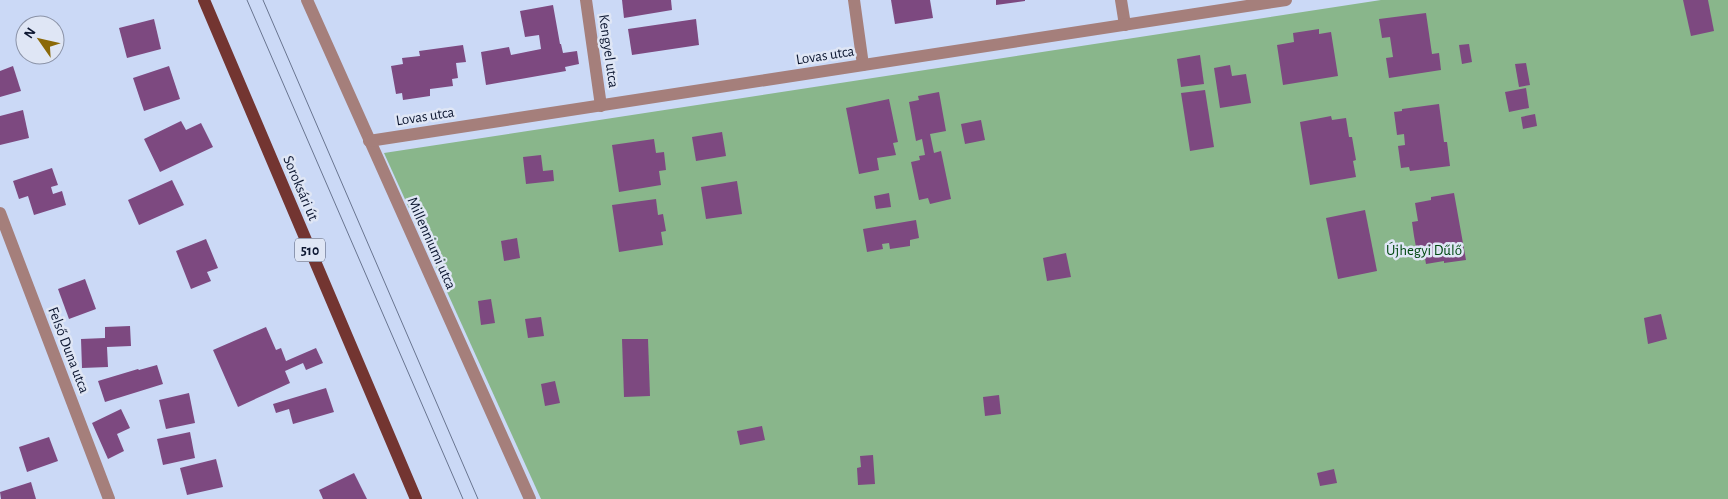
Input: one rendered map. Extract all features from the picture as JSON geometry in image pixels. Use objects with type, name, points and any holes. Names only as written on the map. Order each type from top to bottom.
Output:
[{"type":"main road","name":"Soroksári út","points":[[204,0],[416,499]]},
{"type":"street","name":"Millenniumi utca","points":[[306,0],[530,499]]},
{"type":"street","name":"Kengyel utca","points":[[586,0],[601,106]]},
{"type":"street","points":[[854,0],[863,65]]},
{"type":"street","points":[[1121,0],[1125,25]]},
{"type":"street","name":"Lovas utca","points":[[369,141],[1286,0]]},
{"type":"street","name":"Felső Duna utca","points":[[0,213],[2,227],[109,499]]},
{"type":"green space","name":"Újhegyi Dűlő","points":[[1381,0],[1728,0],[1728,499],[541,499],[384,153]]},
{"type":"building","points":[[622,0],[671,0],[672,10],[624,18]]},
{"type":"building","points":[[891,0],[930,0],[933,18],[895,24]]},
{"type":"building","points":[[996,0],[1025,0],[1025,1],[996,5]]},
{"type":"building","points":[[1683,0],[1708,0],[1714,31],[1691,36]]},
{"type":"building","points":[[553,5],[563,53],[577,51],[579,64],[565,67],[566,71],[486,85],[481,52],[509,47],[511,55],[541,49],[539,35],[525,37],[520,11]]},
{"type":"building","points":[[1426,13],[1432,54],[1439,53],[1441,70],[1389,78],[1386,58],[1393,57],[1390,37],[1382,38],[1379,19]]},
{"type":"building","points":[[154,19],[161,49],[127,58],[119,28]]},
{"type":"building","points":[[696,19],[699,45],[632,55],[628,29]]},
{"type":"building","points":[[1319,29],[1319,34],[1331,32],[1338,76],[1283,85],[1277,45],[1294,42],[1293,33]]},
{"type":"building","points":[[1469,44],[1472,62],[1462,64],[1459,45]]},
{"type":"building","points":[[463,45],[466,62],[456,63],[458,78],[452,79],[453,86],[430,89],[430,96],[403,100],[402,93],[396,94],[391,66],[403,64],[402,58],[420,56],[419,51]]},
{"type":"building","points":[[1200,55],[1204,84],[1181,87],[1177,59]]},
{"type":"building","points":[[1526,63],[1530,85],[1519,87],[1515,64]]},
{"type":"building","points":[[1230,65],[1232,76],[1246,74],[1251,103],[1220,108],[1214,68]]},
{"type":"building","points":[[13,66],[21,91],[0,97],[0,71]]},
{"type":"building","points":[[169,66],[180,99],[144,111],[133,78]]},
{"type":"building","points":[[1526,88],[1529,108],[1509,112],[1505,92]]},
{"type":"building","points":[[1205,90],[1214,147],[1190,151],[1181,93]]},
{"type":"building","points":[[939,92],[946,131],[930,134],[934,153],[941,151],[951,199],[930,204],[928,198],[919,200],[911,162],[920,160],[919,156],[925,155],[922,139],[916,141],[909,102],[919,100],[918,96]]},
{"type":"building","points":[[889,99],[898,142],[893,143],[896,155],[877,158],[879,170],[859,174],[846,108]]},
{"type":"building","points":[[1439,104],[1444,142],[1447,142],[1450,166],[1410,171],[1409,167],[1401,168],[1398,146],[1405,145],[1404,134],[1397,135],[1394,112],[1402,111],[1402,109]]},
{"type":"building","points":[[23,110],[29,138],[0,145],[0,116]]},
{"type":"building","points":[[1535,114],[1537,126],[1523,129],[1521,117]]},
{"type":"building","points":[[1331,116],[1332,120],[1346,118],[1356,160],[1353,161],[1356,177],[1310,185],[1300,122]]},
{"type":"building","points":[[981,120],[985,140],[965,144],[961,124]]},
{"type":"building","points":[[181,121],[186,130],[201,123],[213,147],[160,172],[144,139]]},
{"type":"building","points":[[722,132],[726,156],[696,161],[692,137]]},
{"type":"building","points":[[654,139],[656,153],[664,152],[666,170],[659,171],[661,185],[619,192],[612,145]]},
{"type":"building","points":[[541,155],[543,171],[553,170],[554,181],[526,184],[523,157]]},
{"type":"building","points":[[52,168],[58,185],[51,187],[53,194],[62,191],[66,205],[34,215],[28,196],[19,199],[13,181]]},
{"type":"building","points":[[172,180],[184,205],[139,225],[128,200]]},
{"type":"building","points":[[737,181],[742,214],[706,219],[701,187]]},
{"type":"building","points":[[889,193],[891,207],[876,209],[874,196]]},
{"type":"building","points":[[1454,193],[1466,260],[1426,264],[1423,246],[1416,247],[1414,236],[1412,222],[1418,221],[1415,203],[1431,200],[1431,197]]},
{"type":"building","points":[[656,199],[658,215],[663,214],[666,231],[661,232],[663,245],[619,252],[612,205]]},
{"type":"building","points":[[1365,210],[1377,271],[1338,279],[1326,218]]},
{"type":"building","points":[[916,220],[919,238],[910,240],[910,246],[890,249],[889,243],[882,244],[883,249],[867,252],[863,229]]},
{"type":"building","points":[[517,238],[520,258],[504,261],[501,241]]},
{"type":"building","points":[[206,239],[218,268],[207,272],[211,281],[191,289],[176,251]]},
{"type":"building","points":[[1066,253],[1071,277],[1047,281],[1043,258]]},
{"type":"building","points":[[85,279],[96,309],[69,319],[58,289]]},
{"type":"building","points":[[491,299],[495,323],[481,325],[478,301]]},
{"type":"building","points":[[1661,314],[1667,339],[1648,344],[1644,318]]},
{"type":"building","points":[[541,317],[544,336],[528,338],[525,319]]},
{"type":"building","points":[[130,326],[131,346],[107,347],[108,367],[82,368],[81,339],[105,338],[105,327]]},
{"type":"building","points":[[266,327],[276,350],[281,348],[286,361],[316,348],[323,363],[306,370],[303,363],[285,371],[290,383],[238,407],[213,350]]},
{"type":"building","points":[[622,339],[648,339],[650,396],[624,397]]},
{"type":"building","points":[[157,365],[163,384],[105,402],[98,381]]},
{"type":"building","points":[[555,381],[560,403],[545,406],[541,384]]},
{"type":"building","points":[[326,388],[334,412],[293,424],[289,409],[276,413],[273,404]]},
{"type":"building","points":[[189,393],[195,423],[166,429],[159,400]]},
{"type":"building","points":[[999,395],[1001,414],[985,416],[983,397]]},
{"type":"building","points":[[121,409],[130,428],[117,434],[124,451],[108,459],[92,423]]},
{"type":"building","points":[[762,426],[765,440],[740,445],[737,431]]},
{"type":"building","points":[[190,432],[195,458],[163,465],[157,439]]},
{"type":"building","points":[[49,437],[58,461],[27,472],[19,447]]},
{"type":"building","points":[[873,455],[875,484],[858,485],[857,468],[861,467],[860,456]]},
{"type":"building","points":[[216,459],[223,487],[187,495],[180,468]]},
{"type":"building","points":[[1334,469],[1337,483],[1320,486],[1317,473]]},
{"type":"building","points":[[354,473],[367,499],[323,499],[319,490]]},
{"type":"building","points":[[31,482],[36,499],[1,499],[0,492]]},
{"type":"tram line","points":[[247,0],[463,499]]},
{"type":"tram line","points":[[263,0],[478,499]]}]
